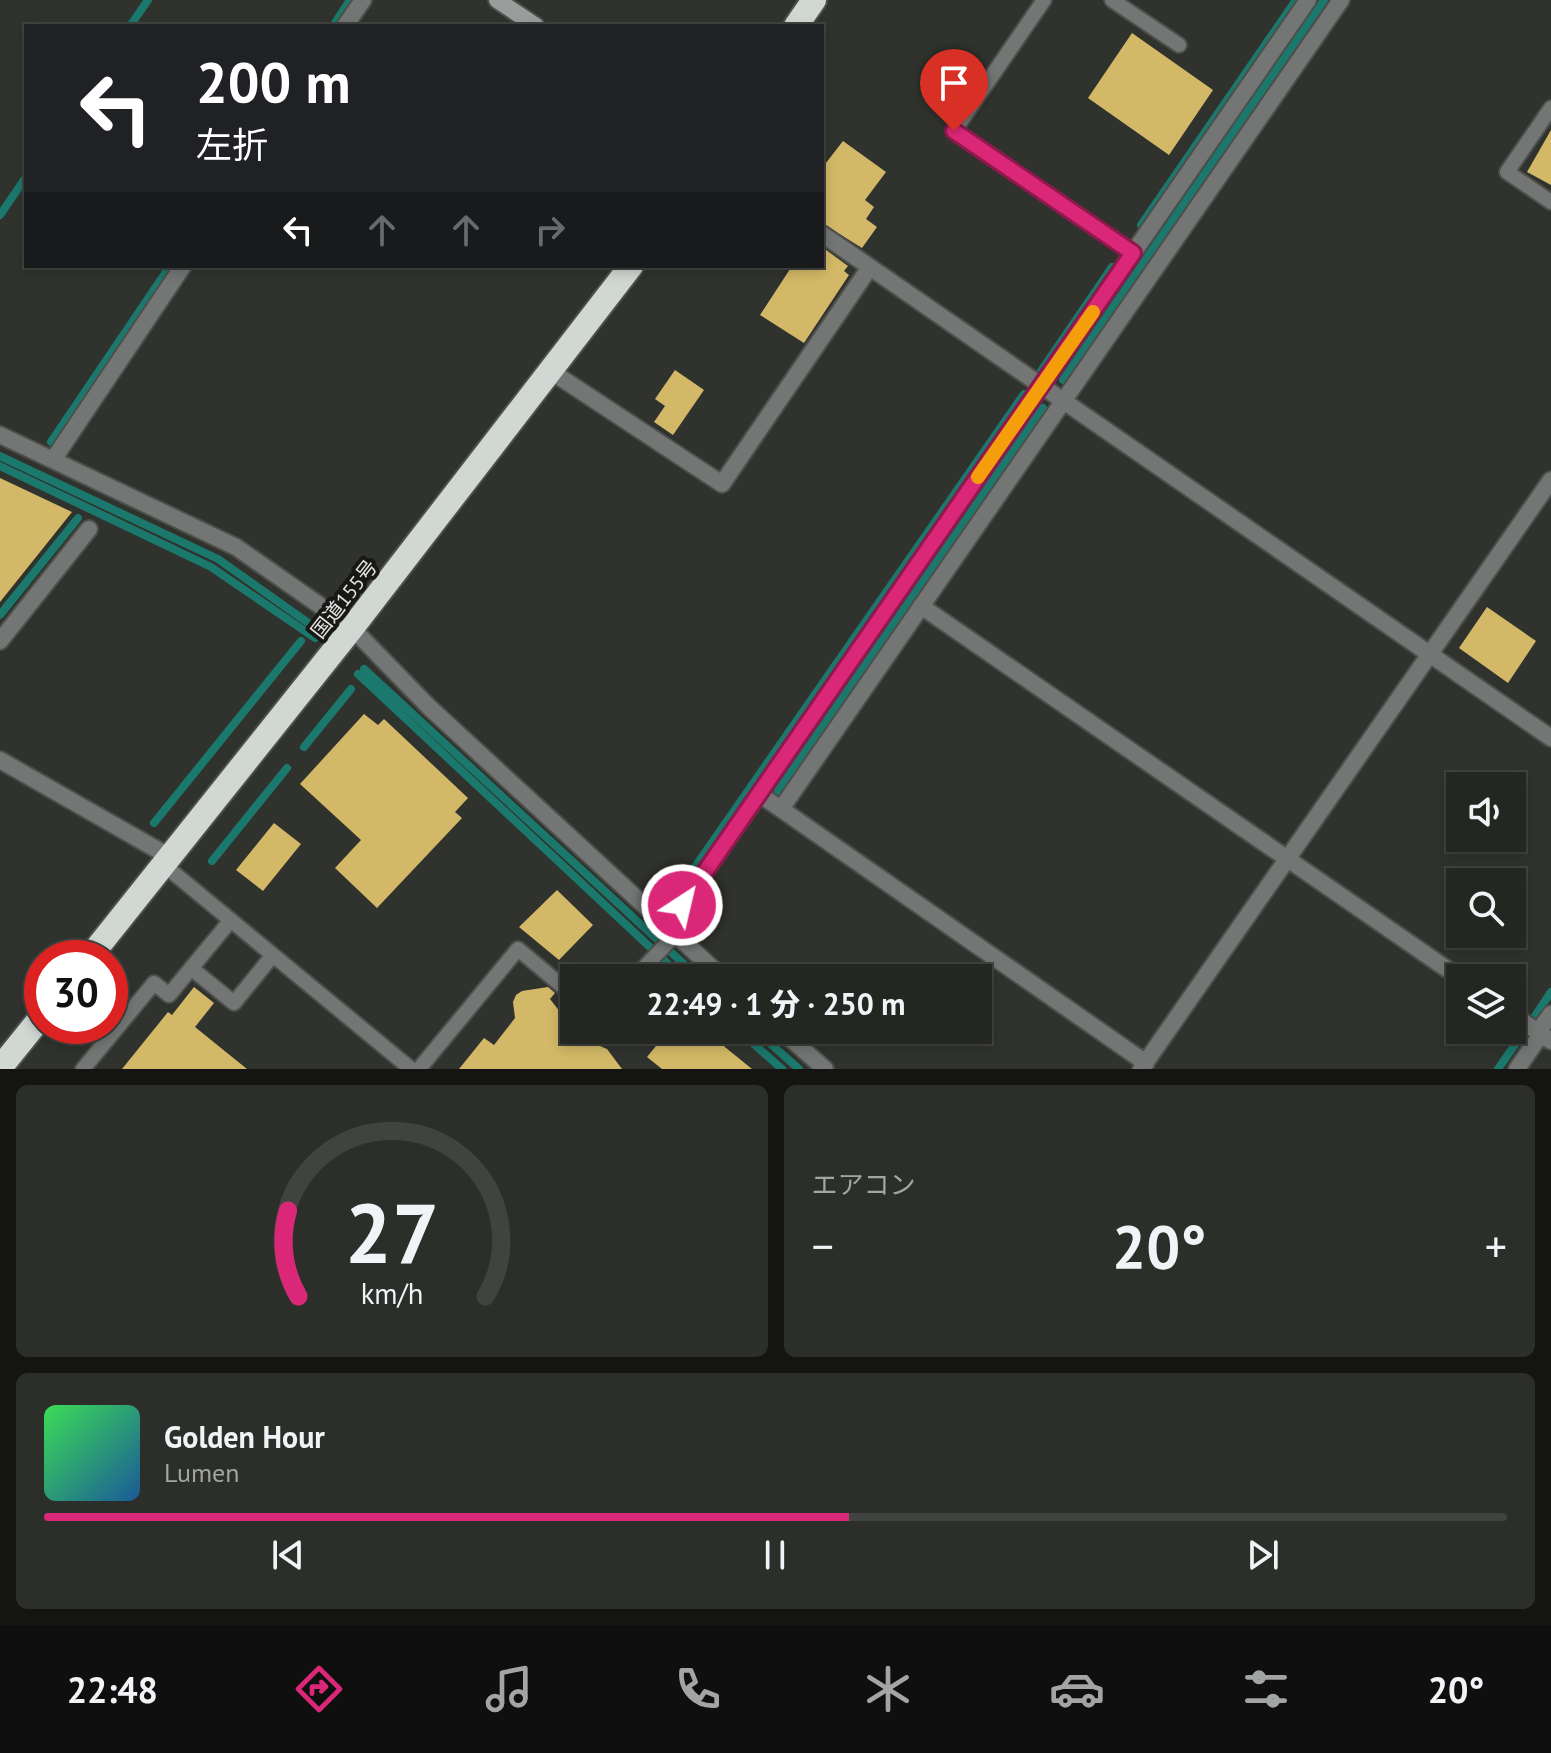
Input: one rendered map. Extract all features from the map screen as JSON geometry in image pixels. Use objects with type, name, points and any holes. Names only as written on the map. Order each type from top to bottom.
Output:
[{"type":"highway","points":[[797,24],[814,0]]},
{"type":"highway","name":"国道155号","points":[[103,940],[352,628],[630,268]]},
{"type":"highway","points":[[0,1068],[24,1038]]},
{"type":"street","points":[[346,24],[363,0]]},
{"type":"street","points":[[497,0],[533,24]]},
{"type":"street","points":[[671,934],[759,794],[1308,0]]},
{"type":"street","points":[[781,809],[1341,0]]},
{"type":"street","points":[[824,235],[1551,738]]},
{"type":"street","points":[[552,372],[722,484],[870,267]]},
{"type":"street","points":[[53,460],[182,268]]},
{"type":"street","points":[[0,435],[236,547],[352,628],[429,707],[706,964]]},
{"type":"street","points":[[759,794],[1144,1066],[1551,480]]},
{"type":"street","points":[[0,641],[89,529]]},
{"type":"street","points":[[921,606],[1446,968]]},
{"type":"street","points":[[0,760],[167,861]]},
{"type":"street","points":[[1517,1069],[1543,1036],[1551,1014]]},
{"type":"street","points":[[1526,1024],[1543,1036]]},
{"type":"street","points":[[797,1044],[825,1069]]},
{"type":"lane","points":[[1044,0],[954,131],[1133,253]]},
{"type":"lane","points":[[1112,0],[1179,45]]},
{"type":"lane","points":[[1551,108],[1507,172],[1551,202]]},
{"type":"lane","points":[[167,861],[231,920],[411,1069]]},
{"type":"lane","points":[[83,1069],[154,983],[169,995],[231,920]]},
{"type":"lane","points":[[647,964],[671,934]]},
{"type":"lane","points":[[419,1069],[518,949],[560,984]]},
{"type":"lane","points":[[191,968],[234,1003],[273,955]]},
{"type":"building","points":[[1132,33],[1213,90],[1169,155],[1088,98]]},
{"type":"building","points":[[1551,130],[1551,185],[1527,172]]},
{"type":"building","points":[[843,141],[886,172],[865,200],[874,207],[866,219],[877,227],[862,248],[824,224],[824,165]]},
{"type":"building","points":[[824,248],[848,266],[844,271],[849,275],[804,343],[760,315],[791,268],[824,268]]},
{"type":"building","points":[[675,370],[704,390],[673,435],[654,422],[665,406],[655,399]]},
{"type":"building","points":[[0,478],[72,512],[0,602]]},
{"type":"building","points":[[1487,607],[1536,641],[1508,683],[1459,648]]},
{"type":"building","points":[[364,714],[378,725],[384,719],[468,798],[455,812],[462,818],[377,908],[335,868],[361,840],[300,784]]},
{"type":"building","points":[[274,823],[301,844],[263,891],[236,870]]},
{"type":"building","points":[[557,890],[593,925],[559,960],[519,927]]},
{"type":"building","points":[[194,987],[214,1003],[195,1027],[247,1069],[122,1069],[168,1012],[172,1015]]},
{"type":"building","points":[[548,987],[555,993],[550,999],[560,1012],[560,1044],[595,1044],[607,1049],[622,1069],[459,1069],[484,1038],[494,1045],[515,1018],[513,1002],[522,991]]},
{"type":"building","points":[[658,1044],[721,1044],[752,1069],[662,1069],[647,1057]]},
{"type":"waterway","points":[[131,24],[148,0]]},
{"type":"waterway","points":[[334,24],[350,0]]},
{"type":"waterway","points":[[1141,225],[1296,0]]},
{"type":"waterway","points":[[1063,380],[1324,0]]},
{"type":"waterway","points":[[0,215],[24,180]]},
{"type":"waterway","points":[[1041,371],[1112,267]]},
{"type":"waterway","points":[[51,442],[169,268]]},
{"type":"waterway","points":[[672,900],[1024,394]]},
{"type":"waterway","points":[[778,791],[1043,408]]},
{"type":"waterway","points":[[0,456],[218,559],[321,632]]},
{"type":"waterway","points":[[0,466],[211,567],[315,638]]},
{"type":"waterway","points":[[0,615],[78,518]]},
{"type":"waterway","points":[[154,823],[301,641]]},
{"type":"waterway","points":[[364,669],[684,964]]},
{"type":"waterway","points":[[358,674],[668,964]]},
{"type":"waterway","points":[[304,747],[351,689]]},
{"type":"waterway","points":[[212,861],[287,768]]},
{"type":"waterway","points":[[1535,1016],[1551,992]]},
{"type":"waterway","points":[[754,1044],[782,1069]]},
{"type":"waterway","points":[[771,1044],[799,1069]]},
{"type":"waterway","points":[[1498,1069],[1515,1044]]},
{"type":"slow traffic","points":[[978,477],[1093,312]]},
{"type":"route","points":[[682,905],[1133,253],[954,131]]}]
